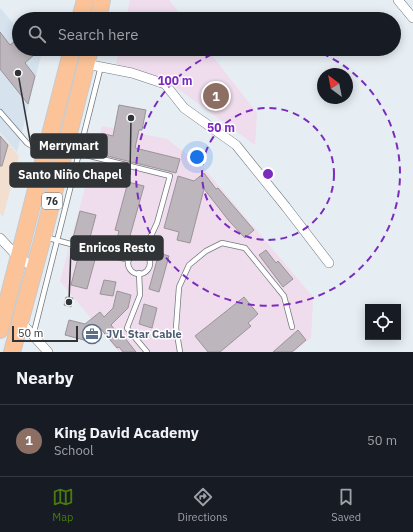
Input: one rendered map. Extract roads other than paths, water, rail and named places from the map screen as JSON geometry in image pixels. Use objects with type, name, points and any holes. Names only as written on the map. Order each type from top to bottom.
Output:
[{"type":"highway","points":[[82,12],[85,0]]},
{"type":"highway","points":[[99,12],[102,0]]},
{"type":"highway","name":"76","points":[[0,330],[70,56]]},
{"type":"highway","name":"76","points":[[12,352],[35,268],[50,239],[92,60]]},
{"type":"street","points":[[400,1],[413,18]]},
{"type":"street","points":[[92,60],[165,84],[184,108],[236,144],[329,263]]},
{"type":"street","points":[[0,238],[18,258],[35,268]]},
{"type":"street","points":[[20,321],[48,352]]},
{"type":"lane","points":[[33,336],[50,239],[78,153],[92,60]]},
{"type":"lane","points":[[0,112],[28,143],[44,154]]},
{"type":"lane","points":[[78,153],[170,176],[158,223],[144,253]]},
{"type":"lane","points":[[50,239],[129,260]]},
{"type":"lane","points":[[180,352],[176,328],[179,286],[189,265],[206,250],[222,243],[245,248],[284,296],[292,327]]},
{"type":"lane","points":[[136,252],[144,253],[149,259],[149,267],[139,274],[130,269],[129,266],[130,256],[136,252]]},
{"type":"lane","points":[[139,274],[140,295],[127,328],[147,352]]},
{"type":"place","name":"Merrymart","points":[[18,73]]},
{"type":"place","name":"King David Academy","points":[[216,96]]},
{"type":"place","name":"Santo Niño Chapel","points":[[131,118]]},
{"type":"place","name":"Enricos Resto","points":[[69,302]]},
{"type":"place","name":"JVL Star Cable","points":[[92,334]]}]
